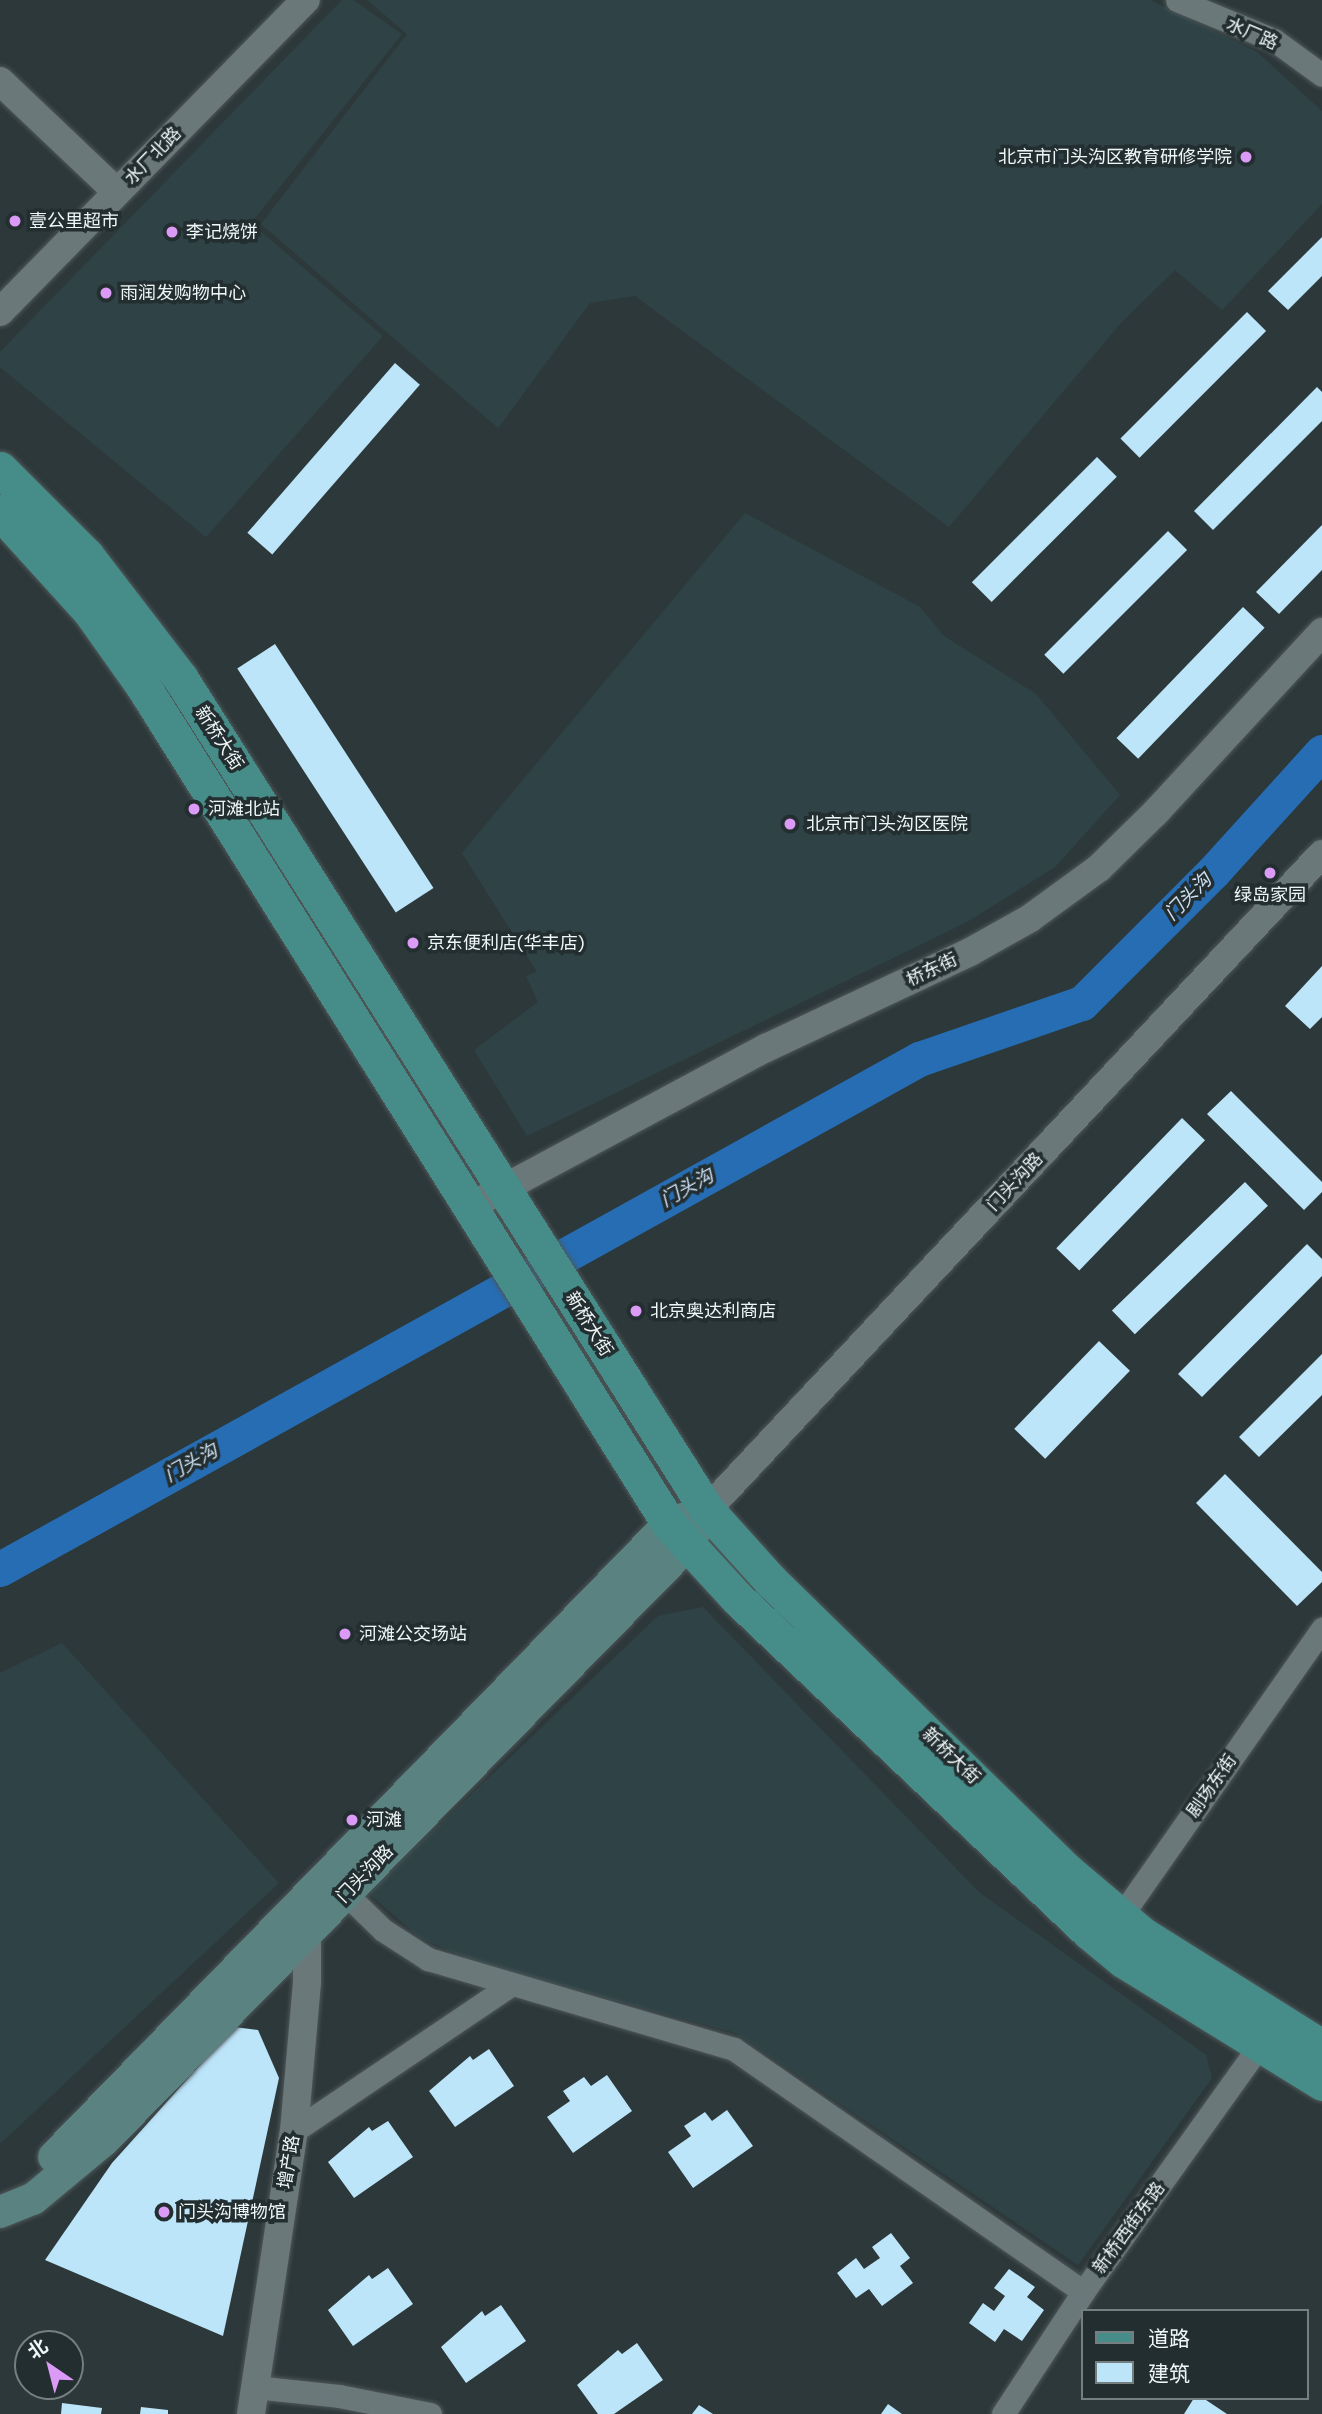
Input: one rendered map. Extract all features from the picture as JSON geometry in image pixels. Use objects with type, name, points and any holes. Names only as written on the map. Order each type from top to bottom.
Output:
[{"type":"main road","name":"新桥大街","points":[[0,469],[86,555],[181,679],[707,1510],[771,1581],[1112,1930],[1259,2046],[1322,2083]]},
{"type":"main road","name":"新桥大街","points":[[0,512],[89,610],[143,686],[559,1352],[678,1535],[1028,1877],[1112,1930],[1322,2047]]},
{"type":"main road","name":"门头沟路","points":[[0,2212],[33,2199],[104,2140],[297,1926],[678,1535],[707,1510]]},
{"type":"main road","name":"门头沟路","points":[[0,2195],[34,2174],[297,1926],[345,1893],[678,1535]]},
{"type":"street","points":[[0,285],[111,186],[283,0]]},
{"type":"street","name":"水厂北路","points":[[0,312],[111,186],[306,0]]},
{"type":"street","name":"水厂路","points":[[1177,0],[1274,40],[1322,75]]},
{"type":"street","points":[[0,81],[111,186]]},
{"type":"street","name":"桥东街","points":[[469,1207],[766,1048],[970,952],[1029,919],[1099,868],[1156,812],[1322,632]]},
{"type":"street","name":"门头沟路","points":[[707,1510],[1322,854]]},
{"type":"street","name":"剧场东街","points":[[1112,1930],[1322,1629]]},
{"type":"street","points":[[345,1893],[383,1930],[428,1959],[509,1986],[694,2034],[734,2049],[1083,2292]]},
{"type":"street","name":"增产路","points":[[253,2401],[294,2131],[297,1926]]},
{"type":"street","points":[[294,2131],[509,1986]]},
{"type":"street","name":"新桥西街东路","points":[[1003,2414],[1083,2292],[1259,2046]]},
{"type":"street","points":[[253,2401],[339,2396],[430,2414]]},
{"type":"shaded area","points":[[342,0],[353,0],[402,34],[251,223],[383,336],[206,537],[0,367],[0,352]]},
{"type":"shaded area","points":[[367,0],[1150,0],[1257,52],[1322,111],[1322,204],[1222,310],[1175,270],[1120,324],[949,527],[635,296],[590,303],[498,428],[261,224],[407,34]]},
{"type":"shaded area","name":"北京市门头沟区医院","points":[[745,513],[920,607],[944,636],[1036,694],[1120,795],[1055,867],[967,922],[527,1136],[474,1050],[538,1002],[526,976],[537,972],[462,853]]},
{"type":"shaded area","points":[[703,1607],[979,1892],[1206,2055],[1212,2078],[1078,2265],[736,2033],[479,1964],[419,1937],[368,1893],[658,1616]]},
{"type":"shaded area","points":[[62,1643],[279,1883],[0,2144],[0,1673]]},
{"type":"building","points":[[1322,237],[1322,276],[1288,310],[1268,291]]},
{"type":"building","points":[[1247,312],[1266,331],[1140,458],[1120,439]]},
{"type":"building","points":[[395,363],[420,385],[272,554],[247,533]]},
{"type":"building","points":[[1317,387],[1322,392],[1322,421],[1213,530],[1194,511]]},
{"type":"building","points":[[1097,457],[1117,477],[992,602],[972,582]]},
{"type":"building","points":[[1322,525],[1322,570],[1279,614],[1256,592]]},
{"type":"building","points":[[1168,531],[1187,550],[1063,674],[1044,655]]},
{"type":"building","points":[[1243,607],[1265,628],[1138,759],[1117,738]]},
{"type":"building","points":[[275,644],[433,888],[396,913],[237,669]]},
{"type":"building","points":[[1322,966],[1322,1017],[1310,1029],[1285,1006]]},
{"type":"building","points":[[1231,1091],[1322,1182],[1322,1192],[1304,1210],[1207,1114]]},
{"type":"building","points":[[1182,1118],[1205,1140],[1079,1270],[1056,1248]]},
{"type":"building","points":[[1245,1182],[1268,1206],[1135,1334],[1112,1311]]},
{"type":"building","points":[[1307,1244],[1322,1259],[1322,1276],[1202,1397],[1178,1374]]},
{"type":"building","points":[[1099,1341],[1130,1371],[1045,1459],[1014,1429]]},
{"type":"building","points":[[1322,1354],[1322,1395],[1259,1457],[1239,1437]]},
{"type":"building","points":[[1225,1474],[1322,1572],[1322,1582],[1297,1606],[1196,1503]]},
{"type":"building","name":"门头沟博物馆","points":[[234,2027],[258,2030],[279,2078],[223,2336],[45,2260],[112,2163]]},
{"type":"building","points":[[489,2049],[514,2086],[455,2127],[429,2091],[470,2056],[473,2060]]},
{"type":"building","points":[[607,2075],[632,2111],[573,2153],[547,2117],[570,2101],[563,2091],[584,2077],[591,2086]]},
{"type":"building","points":[[727,2110],[753,2146],[693,2188],[668,2152],[691,2136],[684,2126],[705,2112],[712,2121]]},
{"type":"building","points":[[388,2121],[413,2157],[354,2198],[328,2162],[369,2127],[372,2131]]},
{"type":"building","points":[[891,2233],[910,2258],[900,2266],[913,2283],[882,2306],[869,2289],[856,2298],[837,2273],[856,2258],[864,2269],[880,2258],[872,2247]]},
{"type":"building","points":[[388,2268],[413,2304],[353,2346],[328,2310],[369,2275],[372,2279]]},
{"type":"building","points":[[1009,2269],[1035,2287],[1027,2297],[1044,2310],[1022,2341],[1004,2329],[995,2342],[969,2323],[983,2303],[994,2311],[1005,2296],[994,2288]]},
{"type":"building","points":[[501,2305],[526,2341],[466,2383],[441,2347],[482,2311],[485,2316]]},
{"type":"building","points":[[637,2343],[663,2380],[614,2414],[598,2414],[577,2385],[618,2350],[622,2354]]},
{"type":"building","points":[[1193,2400],[1206,2400],[1227,2414],[1184,2414]]},
{"type":"building","points":[[62,2403],[102,2408],[101,2414],[61,2414]]},
{"type":"building","points":[[888,2404],[902,2414],[881,2414]]},
{"type":"building","points":[[699,2405],[713,2414],[692,2414]]},
{"type":"building","points":[[141,2407],[168,2410],[168,2414],[140,2414]]},
{"type":"waterway","name":"门头沟","points":[[0,1569],[919,1059],[1082,1003],[1213,872],[1322,752]]},
{"type":"place","name":"北京市门头沟区教育研修学院","points":[[1246,157]]},
{"type":"place","name":"壹公里超市","points":[[15,221]]},
{"type":"place","name":"李记烧饼","points":[[172,232]]},
{"type":"place","name":"雨润发购物中心","points":[[106,293]]},
{"type":"place","name":"河滩北站","points":[[194,809]]},
{"type":"place","name":"北京市门头沟区医院","points":[[790,824]]},
{"type":"place","name":"绿岛家园","points":[[1270,873]]},
{"type":"place","name":"京东便利店(华丰店)","points":[[413,943]]},
{"type":"place","name":"北京奥达利商店","points":[[636,1311]]},
{"type":"place","name":"河滩公交场站","points":[[345,1634]]},
{"type":"place","name":"河滩","points":[[352,1820]]},
{"type":"place","name":"门头沟博物馆","points":[[164,2212]]}]
